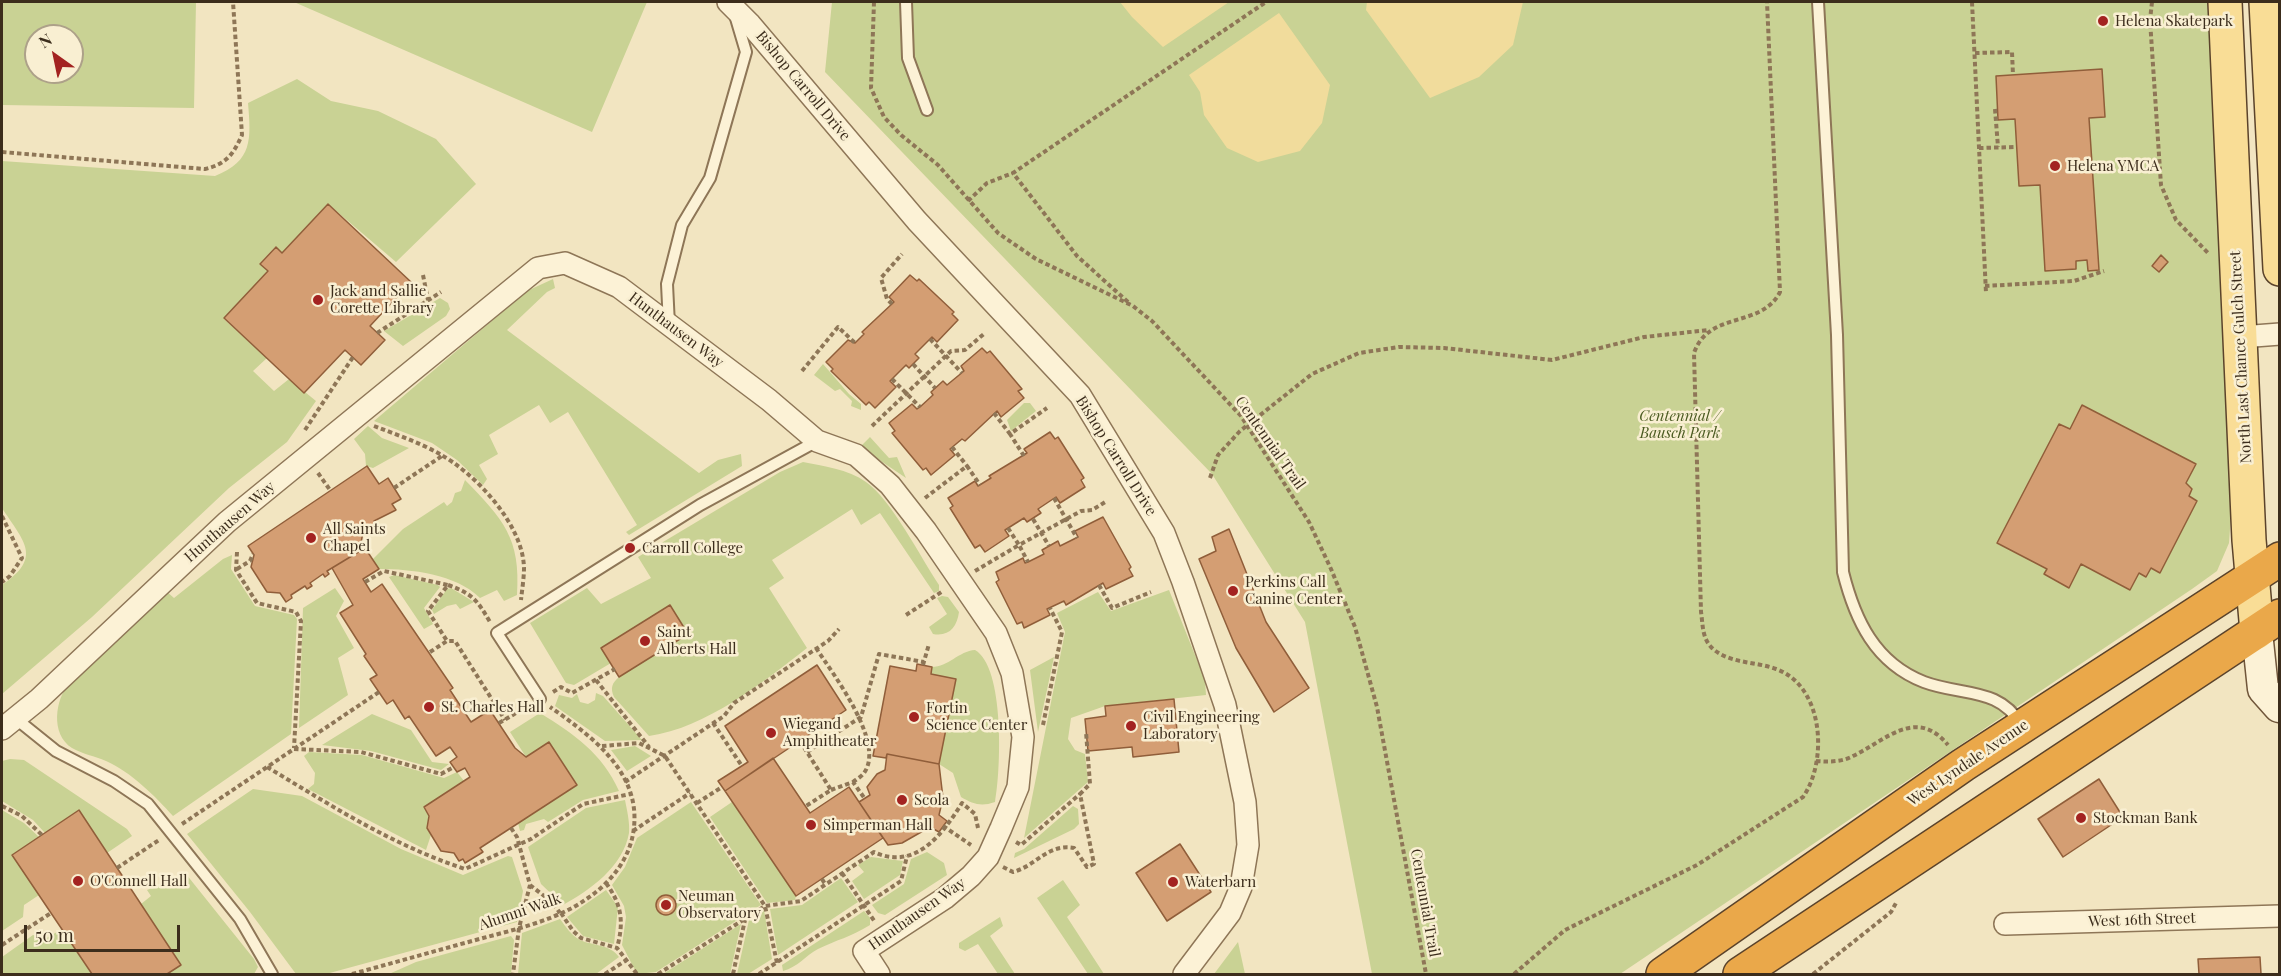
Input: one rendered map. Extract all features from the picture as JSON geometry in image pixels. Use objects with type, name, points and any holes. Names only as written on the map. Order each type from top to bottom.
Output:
[{"type":"highway","name":"West Lyndale Avenue","points":[[1663,975],[2021,727],[2266,567]]},
{"type":"highway","points":[[1740,975],[2268,624]]},
{"type":"main road","name":"North Last Chance Gulch Street","points":[[2225,2],[2241,337],[2266,567],[2268,624],[2263,690],[2279,706],[2280,718]]},
{"type":"main road","points":[[2266,2],[2280,269]]},
{"type":"street","name":"Bishop Carroll Drive","points":[[730,4],[917,221],[1080,395],[1164,533],[1184,582],[1224,705],[1245,802],[1248,845],[1241,887],[1230,913],[1184,975]]},
{"type":"street","name":"Hunthausen Way","points":[[8,724],[39,699],[226,522],[538,268],[565,263],[619,287],[770,400],[817,441],[856,455],[890,485],[950,565],[996,633],[1012,673],[1023,737],[1018,787],[988,856],[971,876],[945,898],[864,951],[879,975]]},
{"type":"street","points":[[2241,337],[2280,334]]},
{"type":"street","name":"West 16th Street","points":[[2005,924],[2280,916]]},
{"type":"lane","points":[[906,2],[908,58],[927,110]]},
{"type":"lane","points":[[1818,2],[1837,335],[1843,572],[1852,607],[1872,645],[1900,667],[1923,681],[1995,698],[2013,711],[2021,727]]},
{"type":"lane","points":[[669,325],[667,284],[682,225],[710,178],[746,52],[730,4]]},
{"type":"lane","points":[[540,699],[497,633],[700,505],[817,441]]},
{"type":"lane","points":[[8,724],[114,781],[148,804],[240,919],[272,975]]},
{"type":"path","points":[[2,152],[205,169],[222,165],[234,152],[242,135],[233,2]]},
{"type":"path","name":"Centennial Trail","points":[[874,2],[870,60],[871,88],[884,117],[901,135],[938,165],[998,232],[1036,259],[1132,306],[1181,349],[1247,425],[1308,522],[1354,627],[1377,707],[1426,975]]},
{"type":"path","points":[[968,201],[987,183],[1013,173],[1266,2]]},
{"type":"path","points":[[1210,478],[1223,448],[1247,425],[1312,374],[1359,352],[1399,347],[1433,348],[1552,360],[1644,337],[1710,330],[1752,315],[1775,302],[1780,292],[1767,2]]},
{"type":"path","points":[[1972,2],[1986,292]]},
{"type":"path","points":[[2152,2],[2150,20],[2162,185],[2176,220],[2215,263]]},
{"type":"path","points":[[1975,53],[2012,52],[2013,75]]},
{"type":"path","points":[[1995,109],[1998,147]]},
{"type":"path","points":[[1979,148],[2016,147]]},
{"type":"path","points":[[1013,173],[1077,256],[1132,306]]},
{"type":"path","points":[[892,304],[887,299],[882,278],[902,254]]},
{"type":"path","points":[[1985,286],[2074,281],[2104,271]]},
{"type":"path","points":[[423,275],[429,300]]},
{"type":"path","points":[[378,333],[441,292]]},
{"type":"path","points":[[801,371],[837,327],[855,343]]},
{"type":"path","points":[[1514,975],[1565,930],[1697,865],[1803,797],[1810,786],[1816,761],[1818,736],[1811,705],[1804,691],[1792,677],[1776,669],[1728,657],[1713,648],[1704,636],[1694,353],[1699,339],[1710,330]]},
{"type":"path","points":[[872,426],[951,351],[965,350],[985,333]]},
{"type":"path","points":[[930,339],[962,373]]},
{"type":"path","points":[[300,439],[353,357]]},
{"type":"path","points":[[913,364],[935,388]]},
{"type":"path","points":[[892,379],[920,407]]},
{"type":"path","points":[[1010,434],[1047,408]]},
{"type":"path","points":[[994,413],[1024,456]]},
{"type":"path","points":[[372,424],[442,456],[469,476],[495,502],[515,532],[524,566],[519,619]]},
{"type":"path","points":[[952,447],[980,485]]},
{"type":"path","points":[[394,488],[442,456]]},
{"type":"path","points":[[924,499],[967,466]]},
{"type":"path","points":[[1054,498],[1077,537]]},
{"type":"path","points":[[974,571],[1081,510],[1092,510],[1107,501]]},
{"type":"path","points":[[2,516],[22,558],[10,576],[2,582]]},
{"type":"path","points":[[1033,519],[1049,546]]},
{"type":"path","points":[[2,531],[8,526]]},
{"type":"path","points":[[1008,528],[1028,562]]},
{"type":"path","points":[[237,552],[236,570],[258,603],[296,612],[301,621],[294,749]]},
{"type":"path","points":[[236,570],[250,561],[253,554]]},
{"type":"path","points":[[365,582],[384,571],[448,585],[467,592],[477,600],[497,633]]},
{"type":"path","points":[[447,641],[428,611],[448,585]]},
{"type":"path","points":[[1099,585],[1112,608],[1151,592]]},
{"type":"path","points":[[906,615],[943,591]]},
{"type":"path","points":[[1042,729],[1062,632],[1050,608]]},
{"type":"path","points":[[625,782],[724,716],[734,703],[816,648],[839,629]]},
{"type":"path","points":[[430,652],[447,641],[455,640],[505,720]]},
{"type":"path","points":[[807,752],[861,717],[879,654],[924,664],[929,644]]},
{"type":"path","points":[[806,806],[831,790],[854,782],[865,772],[868,755],[861,717],[816,648]]},
{"type":"path","points":[[499,723],[561,687],[572,693],[615,669]]},
{"type":"path","points":[[596,680],[645,738],[650,748]]},
{"type":"path","points":[[171,832],[379,692]]},
{"type":"path","name":"Alumni Walk","points":[[352,975],[519,928],[561,913],[584,901],[606,883],[627,853],[635,818],[625,782],[602,746],[540,699]]},
{"type":"path","points":[[713,723],[742,766]]},
{"type":"path","points":[[1816,761],[1830,762],[1851,758],[1905,728],[1921,728],[1946,742],[1953,751]]},
{"type":"path","points":[[1016,842],[1021,845],[1090,784],[1086,732]]},
{"type":"path","points":[[800,741],[831,790]]},
{"type":"path","points":[[602,746],[639,743],[665,756],[765,906],[777,963]]},
{"type":"path","points":[[294,749],[361,752],[441,774],[454,767]]},
{"type":"path","points":[[267,767],[379,835],[430,858],[465,869],[518,844],[583,804],[630,794]]},
{"type":"path","points":[[854,782],[865,799]]},
{"type":"path","points":[[697,803],[722,787]]},
{"type":"path","points":[[633,831],[690,793]]},
{"type":"path","points":[[999,865],[1013,872],[1020,870],[1053,848],[1064,846],[1074,848],[1088,867],[1094,864],[1080,794]]},
{"type":"path","points":[[658,975],[765,906],[801,901],[874,852],[892,858],[907,856],[927,848],[962,803],[970,808],[978,830],[969,843]]},
{"type":"path","points":[[2,806],[22,816],[42,835]]},
{"type":"path","points":[[945,827],[974,848]]},
{"type":"path","points":[[511,828],[530,885],[519,928],[513,975]]},
{"type":"path","points":[[117,868],[143,850]]},
{"type":"path","points":[[759,975],[901,881],[907,856]]},
{"type":"path","points":[[842,873],[875,922]]},
{"type":"path","points":[[822,879],[825,884]]},
{"type":"path","points":[[606,883],[619,902],[621,910],[621,932],[617,948],[625,962],[637,975]]},
{"type":"path","points":[[530,885],[553,903],[573,932],[581,938],[617,948]]},
{"type":"path","points":[[1813,975],[1891,912],[1901,894]]},
{"type":"path","points":[[2,945],[51,913]]},
{"type":"path","points":[[733,975],[745,919]]},
{"type":"path","points":[[605,975],[625,962]]},
{"type":"path","points":[[376,975],[380,967]]},
{"type":"green space","points":[[2,2],[196,2],[194,108],[2,105]]},
{"type":"green space","points":[[294,2],[647,2],[592,132]]},
{"type":"green space","name":"Centennial / Bausch Park","points":[[832,2],[2214,2],[2232,500],[2229,543],[2217,571],[2192,589],[1620,974],[1372,974],[1305,622],[1212,474],[825,72]]},
{"type":"green space","points":[[297,79],[331,101],[378,111],[436,139],[476,184],[396,262],[328,204],[282,253],[275,247],[260,263],[268,271],[224,319],[267,358],[253,371],[274,391],[289,379],[316,401],[287,442],[229,488],[92,617],[2,694],[2,585],[22,566],[26,557],[26,549],[17,530],[2,508],[2,161],[215,176],[237,163],[243,156],[249,138],[248,103]]},
{"type":"green space","points":[[553,279],[555,288],[547,292],[507,330],[699,473],[718,460],[741,454],[742,466],[629,535],[626,532],[637,525],[568,412],[550,423],[539,405],[489,435],[498,454],[479,465],[487,479],[483,485],[457,460],[432,443],[374,421],[527,291]]},
{"type":"green space","points":[[440,298],[448,303],[450,309],[446,316],[403,346],[384,331]]},
{"type":"green space","points":[[823,364],[849,394],[861,404],[861,410],[851,406],[852,401],[840,389],[835,391],[814,375]]},
{"type":"green space","points":[[1024,403],[1030,403],[1036,411],[1011,431],[1007,420]]},
{"type":"green space","points":[[368,426],[382,438],[409,448],[373,468],[366,466],[365,454],[354,439]]},
{"type":"green space","points":[[870,437],[889,458],[897,457],[906,478],[860,447]]},
{"type":"green space","points":[[803,462],[851,474],[876,490],[905,530],[939,585],[939,591],[934,593],[880,513],[861,525],[852,509],[772,560],[784,578],[769,588],[807,648],[732,702],[691,724],[649,736],[614,697],[612,686],[619,677],[688,634],[670,606],[602,648],[611,663],[574,685],[566,683],[530,623],[587,588],[601,604],[651,578],[638,557],[780,472]]},
{"type":"green space","points":[[465,480],[499,518],[512,544],[516,558],[517,595],[504,601],[497,590],[480,598],[459,583],[446,578],[405,570],[379,569],[372,560],[403,529],[444,502],[447,506],[452,502],[455,493],[461,491]]},
{"type":"green space","points":[[232,555],[231,569],[255,606],[294,615],[297,619],[291,734],[173,816],[124,771],[106,761],[76,750],[65,742],[58,725],[58,707],[65,689],[80,670],[166,591],[174,598],[223,559]]},
{"type":"green space","points":[[394,575],[440,587],[424,608],[433,624],[424,629],[389,577]]},
{"type":"green space","points":[[335,588],[344,601],[336,616],[354,648],[338,658],[348,695],[299,728],[303,608]]},
{"type":"green space","points":[[451,588],[474,602],[460,609],[456,604],[447,606],[434,614],[432,610],[447,589]]},
{"type":"green space","points":[[1169,590],[1205,680],[1206,695],[1105,706],[1071,718],[1068,739],[1075,750],[1085,754],[1088,782],[1024,838],[1065,632],[1057,613],[1098,592],[1111,611]]},
{"type":"green space","points":[[948,597],[959,612],[951,630],[939,635],[933,634],[929,627],[947,614],[937,598]]},
{"type":"green space","points":[[975,650],[985,660],[992,677],[998,721],[999,768],[995,802],[985,804],[973,803],[961,797],[953,773],[939,764],[956,679],[931,674],[932,667]]},
{"type":"green space","points":[[1054,657],[1038,732],[1030,670]]},
{"type":"green space","points":[[596,693],[603,696],[642,740],[605,741],[555,706],[559,695],[572,698],[577,694],[580,702],[588,704],[595,700]]},
{"type":"green space","points":[[540,713],[586,746],[604,766],[619,791],[583,800],[548,822],[544,819],[526,824],[524,830],[520,831],[518,823],[577,784],[549,742],[526,757],[510,732]]},
{"type":"green space","points":[[372,714],[411,730],[432,762],[449,764],[441,770],[371,751],[322,745]]},
{"type":"green space","points":[[635,746],[651,756],[627,771],[611,750]]},
{"type":"green space","points":[[309,752],[362,755],[444,778],[457,772],[464,781],[424,807],[429,816],[427,828],[431,835],[426,850],[308,789],[314,784],[315,773],[304,756]]},
{"type":"green space","points":[[24,760],[127,829],[132,836],[107,853],[79,811],[45,833],[33,820],[2,801],[2,761]]},
{"type":"green space","points":[[253,789],[302,796],[401,849],[463,875],[508,856],[512,857],[523,891],[517,922],[326,974],[296,974],[187,834]]},
{"type":"green space","points":[[625,800],[629,833],[620,856],[613,867],[594,885],[563,905],[541,884],[528,847],[586,808]]},
{"type":"green space","points":[[691,802],[761,905],[656,972],[637,974],[622,945],[626,917],[624,906],[612,885],[625,867],[637,838]]},
{"type":"green space","points":[[732,802],[796,896],[795,900],[767,903],[710,817]]},
{"type":"green space","points":[[1073,806],[1078,809],[1079,824],[1074,829],[1014,858],[1015,853],[1024,849]]},
{"type":"green space","points":[[2,810],[24,823],[39,837],[39,895],[24,905],[23,917],[2,931]]},
{"type":"green space","points":[[927,852],[944,863],[947,875],[885,915],[878,913],[872,905],[904,884],[911,859]]},
{"type":"green space","points":[[871,857],[903,861],[900,875],[864,899],[852,881],[864,872],[858,865]]},
{"type":"green space","points":[[186,874],[254,959],[258,967],[254,974],[167,974],[181,965],[141,904],[151,896],[147,890]]},
{"type":"green space","points":[[841,878],[858,902],[778,955],[770,909],[802,905]]},
{"type":"green space","points":[[1063,880],[1080,905],[1067,917],[1104,974],[1088,974],[1037,898]]},
{"type":"green space","points":[[606,890],[618,907],[614,944],[583,936],[567,917]]},
{"type":"green space","points":[[764,910],[772,959],[748,974],[737,974],[749,920]]},
{"type":"green space","points":[[864,911],[870,918],[870,925],[818,949],[793,967],[783,971],[782,965]]},
{"type":"green space","points":[[1000,917],[1003,926],[990,936],[1015,974],[998,974],[978,944],[965,951],[959,948],[959,943]]},
{"type":"green space","points":[[560,919],[577,938],[606,947],[619,957],[596,974],[518,974],[522,933]]},
{"type":"green space","points":[[741,924],[730,974],[663,974]]},
{"type":"green space","points":[[62,929],[92,974],[2,974],[2,957],[33,935],[45,939]]},
{"type":"green space","points":[[511,936],[514,940],[511,974],[389,974],[416,962]]},
{"type":"green space","points":[[1238,942],[1245,974],[1214,974]]},
{"type":"sand","points":[[1120,2],[1229,2],[1163,47]]},
{"type":"sand","points":[[1367,2],[1523,2],[1513,45],[1479,77],[1430,98],[1366,10]]},
{"type":"sand","points":[[1279,13],[1330,85],[1322,123],[1300,151],[1258,162],[1227,148],[1204,115],[1200,92],[1189,75]]},
{"type":"building","name":"Helena YMCA","points":[[2102,69],[2105,117],[2089,118],[2099,270],[2088,271],[2087,260],[2076,261],[2076,269],[2045,271],[2040,185],[2019,186],[2015,119],[1998,120],[1996,76]]},
{"type":"building","name":"Jack and Sallie Corette Library","points":[[328,204],[411,282],[370,326],[385,340],[361,365],[345,350],[304,393],[224,318],[268,271],[260,264],[276,247],[282,253]]},
{"type":"building","points":[[2161,255],[2168,262],[2159,272],[2152,266]]},
{"type":"building","points":[[910,275],[917,281],[919,279],[954,312],[952,314],[958,320],[937,342],[932,337],[915,354],[919,358],[909,368],[906,365],[890,381],[896,387],[875,408],[869,402],[866,405],[831,371],[833,369],[826,362],[848,340],[855,343],[864,334],[862,332],[894,302],[889,297]]},
{"type":"building","points":[[982,348],[987,353],[990,351],[1022,389],[1018,391],[1024,398],[1001,417],[997,411],[965,441],[962,439],[950,449],[955,455],[931,475],[926,468],[923,470],[892,433],[895,431],[889,423],[912,404],[917,409],[920,407],[943,381],[947,385],[964,371],[961,366]]},
{"type":"building","points":[[2082,405],[2196,464],[2186,483],[2192,489],[2189,496],[2197,501],[2160,573],[2151,568],[2146,577],[2139,573],[2130,590],[2081,564],[2069,588],[2044,574],[2047,569],[1997,543],[2059,424],[2070,429]]},
{"type":"building","points":[[1050,432],[1055,439],[1058,437],[1084,478],[1081,480],[1085,487],[1060,503],[1056,497],[1038,509],[1041,513],[1027,522],[1024,518],[1005,530],[1009,536],[985,552],[980,545],[975,548],[950,508],[953,506],[948,498],[975,481],[978,486],[991,478],[989,476],[1027,453],[1024,449]]},
{"type":"building","name":"All Saints Chapel","points":[[367,466],[379,484],[388,478],[401,499],[392,504],[396,510],[374,521],[376,524],[363,532],[361,543],[365,548],[327,571],[329,574],[325,577],[323,574],[310,583],[312,586],[307,589],[305,586],[291,595],[292,598],[286,602],[280,593],[267,592],[251,567],[254,555],[248,546]]},
{"type":"building","points":[[1103,517],[1131,567],[1129,569],[1133,576],[1106,589],[1103,583],[1066,605],[1064,601],[1047,609],[1050,615],[1024,628],[1022,622],[1017,624],[996,582],[999,580],[996,572],[1023,558],[1025,563],[1044,554],[1042,550],[1058,541],[1060,546],[1078,537],[1075,531]]},
{"type":"building","name":"Perkins Call Canine Center","points":[[1229,529],[1266,622],[1309,688],[1274,712],[1236,648],[1199,559],[1216,551],[1212,537]]},
{"type":"building","name":"St. Charles Hall","points":[[365,548],[379,569],[363,579],[371,592],[382,584],[453,688],[450,690],[471,722],[490,710],[515,748],[526,757],[549,742],[577,785],[480,848],[483,852],[465,863],[463,859],[459,861],[454,853],[441,851],[427,828],[429,816],[424,807],[470,777],[465,768],[457,772],[450,762],[457,757],[450,747],[436,756],[409,716],[405,719],[393,700],[387,704],[370,679],[377,675],[340,613],[353,605],[332,568]]},
{"type":"building","name":"Saint Alberts Hall","points":[[670,605],[688,634],[619,677],[601,648]]},
{"type":"building","name":"Fortin Science Center","points":[[917,664],[932,667],[931,674],[956,679],[939,764],[887,754],[886,758],[873,756],[890,666],[916,671]]},
{"type":"building","name":"Wiegand Amphitheater","points":[[817,665],[846,710],[725,791],[718,781],[748,762],[725,726]]},
{"type":"building","name":"Civil Engineering Laboratory","points":[[1174,699],[1179,752],[1133,757],[1132,747],[1088,751],[1085,719],[1106,716],[1105,706]]},
{"type":"building","name":"Scola","points":[[887,754],[939,764],[943,798],[939,815],[947,821],[939,832],[930,827],[902,843],[888,845],[859,802],[870,795],[867,787],[877,774],[885,770]]},
{"type":"building","name":"Simperman Hall","points":[[773,758],[810,813],[849,787],[883,838],[796,896],[725,791]]},
{"type":"building","name":"Stockman Bank","points":[[2099,779],[2123,817],[2063,857],[2038,819]]},
{"type":"building","name":"O'Connell Hall","points":[[79,810],[181,965],[167,974],[92,974],[12,855]]},
{"type":"building","name":"Waterbarn","points":[[1180,844],[1211,892],[1167,921],[1136,873]]},
{"type":"building","name":"Neuman Observatory","points":[[666,895],[673,898],[676,905],[673,912],[666,915],[659,912],[656,905],[659,898]]},
{"type":"building","points":[[2260,957],[2261,974],[2199,974],[2198,959]]},
{"type":"place","name":"Helena Skatepark","points":[[2103,21]]},
{"type":"place","name":"Helena YMCA","points":[[2055,166]]},
{"type":"place","name":"Jack and Sallie Corette Library","points":[[318,300]]},
{"type":"place","name":"All Saints Chapel","points":[[311,538]]},
{"type":"place","name":"Carroll College","points":[[630,548]]},
{"type":"place","name":"Perkins Call Canine Center","points":[[1233,591]]},
{"type":"place","name":"Saint Alberts Hall","points":[[645,641]]},
{"type":"place","name":"St. Charles Hall","points":[[429,707]]},
{"type":"place","name":"Fortin Science Center","points":[[914,717]]},
{"type":"place","name":"Civil Engineering Laboratory","points":[[1131,726]]},
{"type":"place","name":"Wiegand Amphitheater","points":[[771,733]]},
{"type":"place","name":"Scola","points":[[902,800]]},
{"type":"place","name":"Stockman Bank","points":[[2081,818]]},
{"type":"place","name":"Simperman Hall","points":[[811,825]]},
{"type":"place","name":"O'Connell Hall","points":[[78,881]]},
{"type":"place","name":"Waterbarn","points":[[1173,882]]},
{"type":"place","name":"Neuman Observatory","points":[[666,905]]}]
